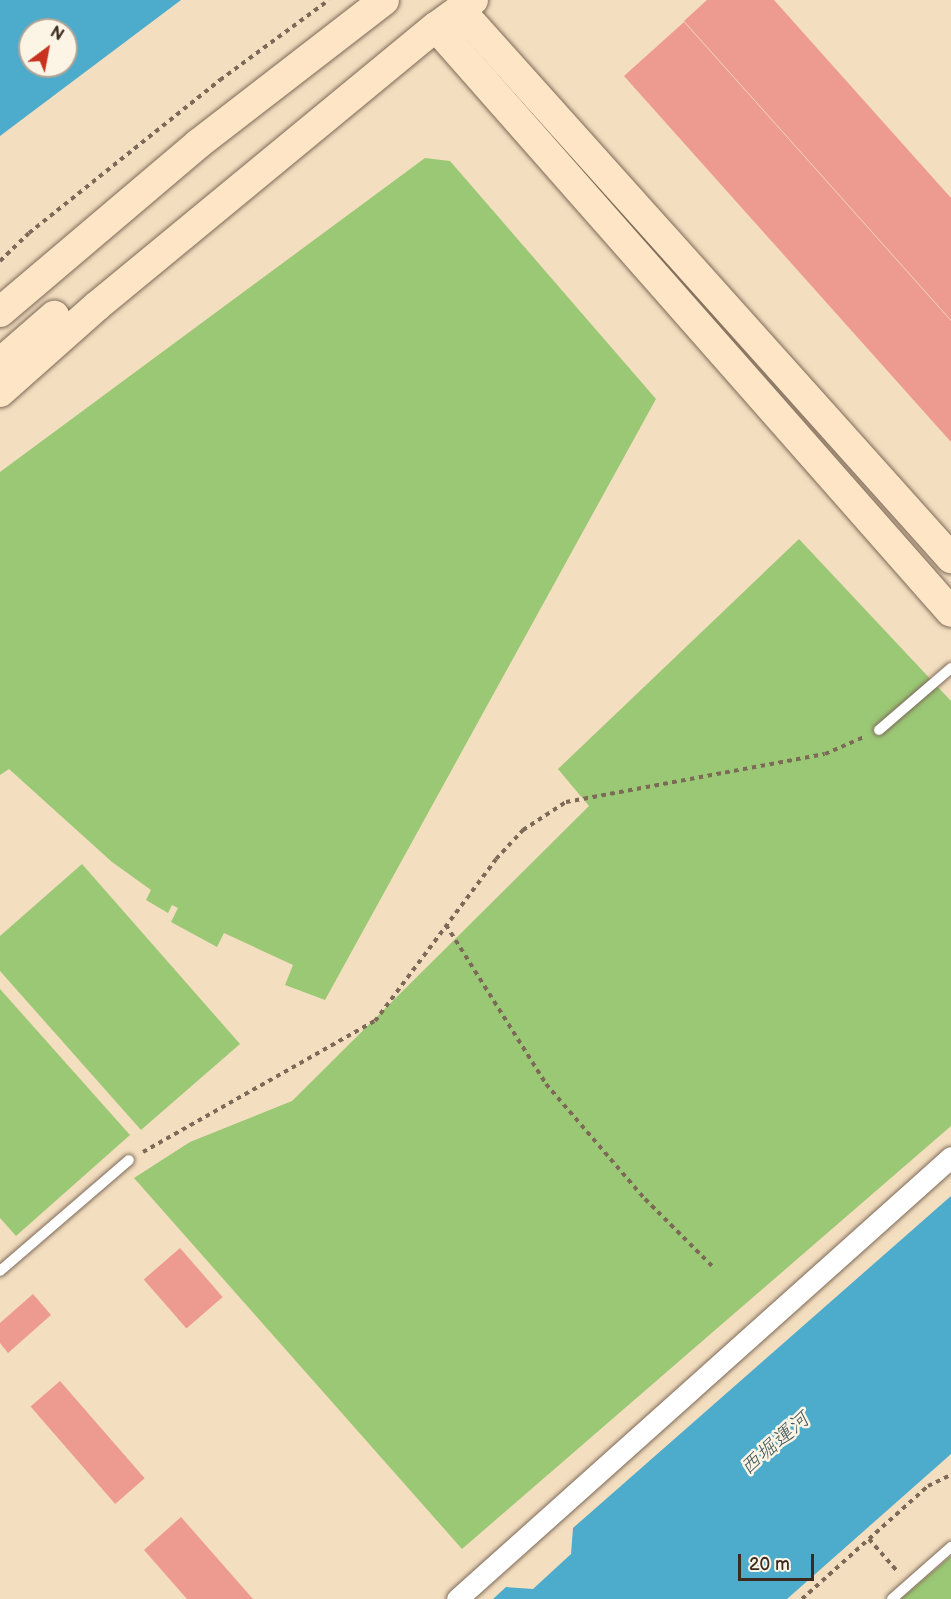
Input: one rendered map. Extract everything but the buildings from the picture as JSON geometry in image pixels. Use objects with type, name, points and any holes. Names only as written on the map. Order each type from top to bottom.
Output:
[{"type":"street","points":[[0,312],[198,144],[384,0]]},
{"type":"street","points":[[0,392],[165,252],[436,27],[466,5],[951,558]]},
{"type":"street","points":[[436,27],[951,612]]},
{"type":"street","points":[[0,363],[89,287],[129,258],[165,252]]},
{"type":"street","points":[[457,1599],[951,1157]]},
{"type":"lane","points":[[879,730],[951,668]]},
{"type":"lane","points":[[0,1271],[129,1160]]},
{"type":"lane","points":[[892,1599],[951,1547]]},
{"type":"path","points":[[0,261],[211,87],[329,0]]},
{"type":"path","points":[[129,1160],[375,1021],[446,925],[523,830],[566,802],[825,754],[879,730]]},
{"type":"path","points":[[446,925],[546,1084],[645,1199],[712,1266]]},
{"type":"path","points":[[802,1599],[928,1486],[951,1476]]},
{"type":"path","points":[[869,1539],[909,1584]]},
{"type":"green space","points":[[425,158],[450,161],[656,399],[325,1000],[285,985],[293,965],[224,933],[217,947],[171,922],[178,908],[172,905],[168,913],[146,900],[151,890],[112,862],[9,769],[0,775],[0,472]]},
{"type":"green space","points":[[799,539],[951,701],[951,1126],[462,1549],[134,1178],[190,1142],[292,1101],[589,806],[558,769]]},
{"type":"green space","points":[[82,864],[240,1044],[141,1130],[0,971],[0,936]]},
{"type":"green space","points":[[0,989],[130,1135],[16,1236],[0,1218]]},
{"type":"green space","points":[[951,1556],[951,1599],[901,1599]]},
{"type":"water","points":[[0,0],[181,0],[78,77],[78,18],[18,18],[18,78],[77,78],[0,136]]},
{"type":"water","name":"西堀運河","points":[[951,1196],[951,1454],[787,1599],[493,1599],[506,1587],[533,1589],[571,1554],[573,1528]]}]
